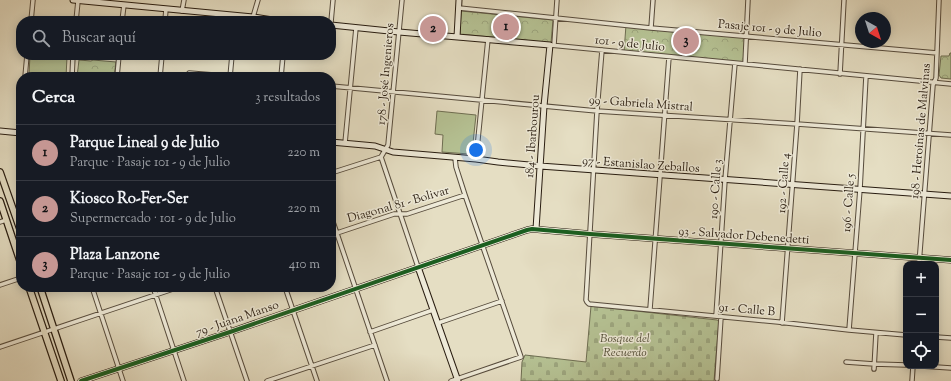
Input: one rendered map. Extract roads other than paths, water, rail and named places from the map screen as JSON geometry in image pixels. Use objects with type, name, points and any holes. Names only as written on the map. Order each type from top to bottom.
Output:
[{"type":"main road","points":[[0,172],[16,209]]},
{"type":"main road","points":[[0,201],[16,249]]},
{"type":"main road","points":[[31,292],[61,381]]},
{"type":"main road","points":[[42,292],[71,381]]},
{"type":"street","points":[[31,16],[33,0]]},
{"type":"street","points":[[76,16],[75,0],[107,2],[220,16]]},
{"type":"street","points":[[182,11],[184,0]]},
{"type":"street","points":[[253,16],[258,0]]},
{"type":"street","points":[[332,16],[333,0]]},
{"type":"street","name":"178 - José Ingenieros","points":[[386,150],[388,145],[402,0]]},
{"type":"street","points":[[457,37],[459,0]]},
{"type":"street","name":"184 - Ibarbourou","points":[[536,229],[544,106],[557,0]]},
{"type":"street","points":[[652,28],[653,0]]},
{"type":"street","points":[[745,64],[748,0]]},
{"type":"street","points":[[840,74],[844,0]]},
{"type":"street","name":"198 - Heroínas de Malvinas","points":[[920,261],[929,134],[934,82],[936,78],[939,0]]},
{"type":"street","points":[[123,16],[124,5]]},
{"type":"street","name":"Pasaje 101 - 9 de Julio","points":[[459,8],[652,28],[937,53]]},
{"type":"street","points":[[165,16],[166,9]]},
{"type":"street","name":"101 - 9 de Julio","points":[[336,26],[552,45],[951,84]]},
{"type":"street","points":[[345,143],[356,28]]},
{"type":"street","points":[[476,159],[488,40]]},
{"type":"street","points":[[590,234],[602,50]]},
{"type":"street","points":[[650,310],[668,57]]},
{"type":"street","points":[[26,72],[27,60]]},
{"type":"street","points":[[72,72],[73,60]]},
{"type":"street","points":[[117,72],[119,60]]},
{"type":"street","points":[[160,72],[162,60]]},
{"type":"street","points":[[230,72],[232,60]]},
{"type":"street","points":[[281,72],[283,60]]},
{"type":"street","name":"190 - Calle 3","points":[[716,316],[725,180],[735,63]]},
{"type":"street","name":"192 - Calle 4","points":[[782,323],[793,185],[800,69]]},
{"type":"street","name":"196 - Calle 5","points":[[849,330],[860,189],[866,76]]},
{"type":"street","name":"99 - Gabriela Mistral","points":[[336,87],[544,106],[863,128],[951,136]]},
{"type":"street","points":[[0,131],[16,133]]},
{"type":"street","name":"97 - Estanislao Zeballos","points":[[336,142],[375,146],[393,152],[540,166],[951,196]]},
{"type":"street","points":[[336,171],[381,157],[386,150]]},
{"type":"street","points":[[381,157],[457,380]]},
{"type":"street","points":[[451,381],[521,357],[456,168],[455,158]]},
{"type":"street","name":"Diagonal 81 - Bolivar","points":[[337,233],[394,214],[406,214],[465,195]]},
{"type":"street","points":[[0,222],[6,220]]},
{"type":"street","name":"93 - Salvador Debenedetti","points":[[536,229],[951,260]]},
{"type":"street","name":"79 - Juana Manso","points":[[81,381],[230,332],[527,230],[536,229]]},
{"type":"street","points":[[336,230],[387,381]]},
{"type":"street","name":"91 - Calle B","points":[[590,234],[586,300],[589,304],[903,335]]},
{"type":"street","points":[[0,285],[16,280]]},
{"type":"street","points":[[93,292],[123,381]]},
{"type":"street","points":[[155,292],[184,381]]},
{"type":"street","points":[[0,347],[44,331],[165,292]]},
{"type":"street","points":[[217,292],[247,381]]},
{"type":"street","points":[[287,292],[317,381]]},
{"type":"street","points":[[438,323],[502,301]]},
{"type":"street","points":[[370,332],[433,310]]},
{"type":"street","points":[[717,379],[721,317]]},
{"type":"street","points":[[874,366],[876,333]]},
{"type":"street","points":[[939,337],[951,338]]},
{"type":"street","points":[[267,381],[375,345]]},
{"type":"street","points":[[846,362],[874,366],[903,365]]},
{"type":"street","points":[[939,367],[951,368]]},
{"type":"street","points":[[912,381],[913,369]]},
{"type":"place","name":"Parque Lineal 9 de Julio","points":[[506,27]]},
{"type":"place","name":"Kiosco Ro-Fer-Ser","points":[[433,29]]},
{"type":"place","name":"Plaza Lanzone","points":[[686,41]]},
{"type":"park label","name":"Bosque del Recuerdo","points":[[625,345]]}]
